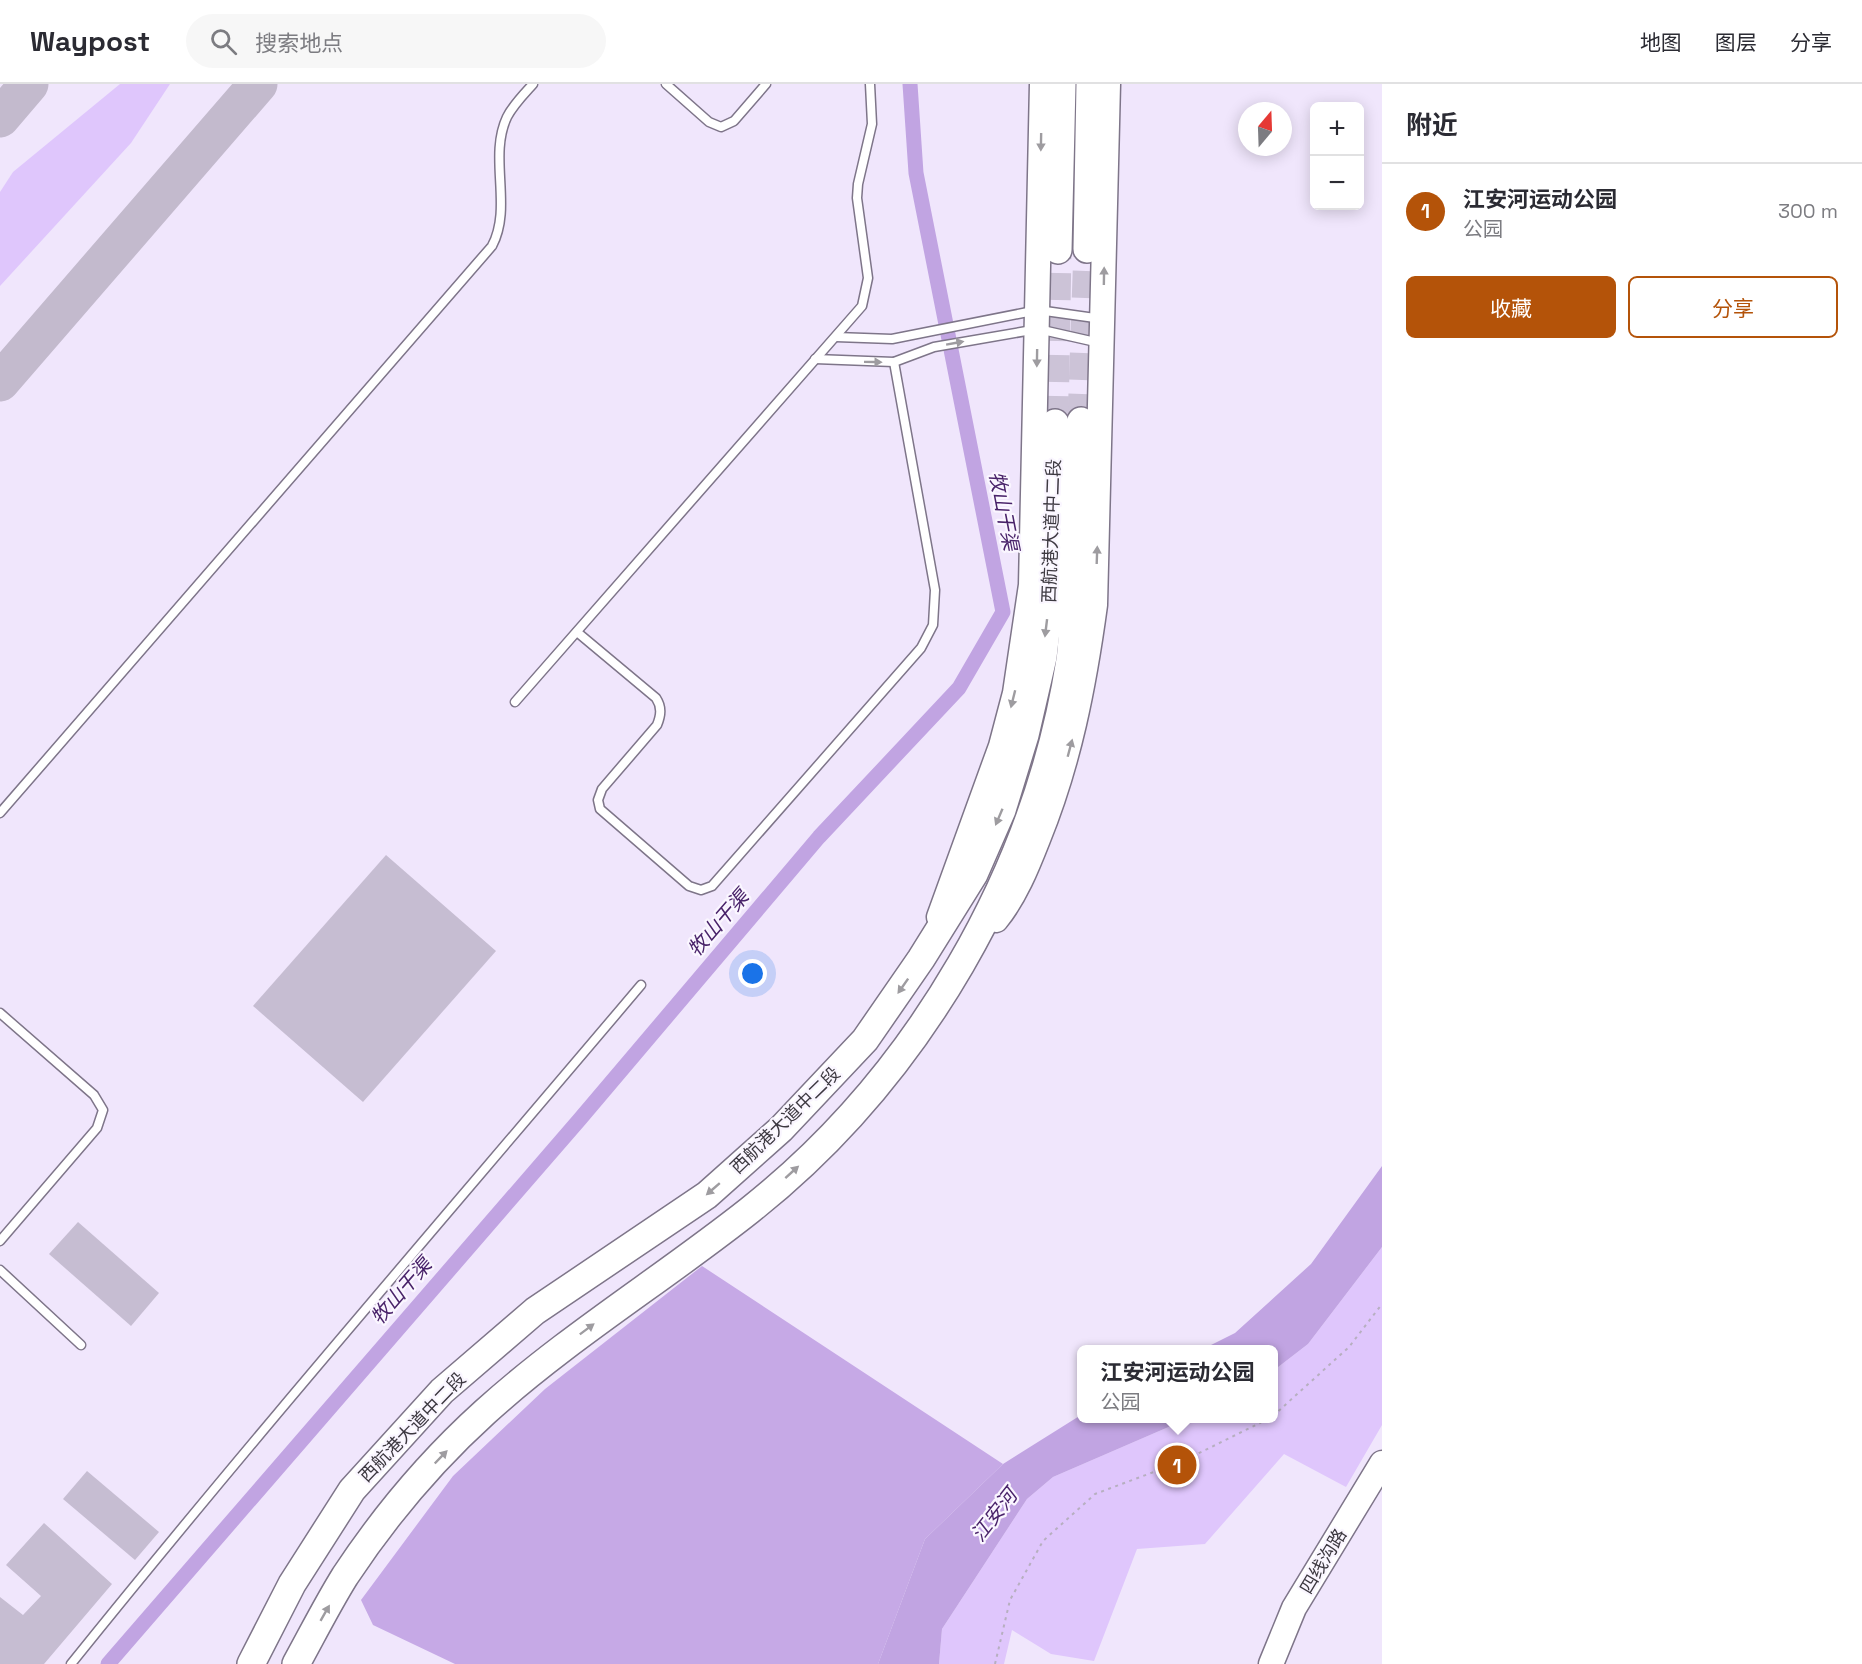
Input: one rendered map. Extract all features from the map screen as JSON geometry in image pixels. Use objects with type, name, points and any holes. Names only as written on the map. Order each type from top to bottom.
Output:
[{"type":"main road","points":[[1058,250],[1062,84]]},
{"type":"main road","points":[[1087,249],[1090,84]]},
{"type":"main road","name":"西航港大道中二段","points":[[251,1664],[292,1584],[352,1490],[442,1391],[535,1311],[707,1195],[781,1129],[866,1040],[928,949],[974,874],[1002,810],[1025,735],[1043,657],[1068,422],[1070,658],[1050,760],[1017,849],[971,949],[916,1036],[828,1139],[752,1209],[585,1330],[484,1413],[413,1487],[346,1575],[296,1664]]},
{"type":"street","points":[[928,949],[1001,746],[1025,640],[1031,585],[1042,84]]},
{"type":"street","points":[[971,949],[1001,914],[1027,868],[1053,803],[1070,747],[1086,675],[1095,605],[1108,84]]},
{"type":"street","name":"四线沟路","points":[[1271,1664],[1294,1608],[1382,1463]]},
{"type":"lane","points":[[0,813],[492,246],[500,216],[503,128],[516,102],[533,84]]},
{"type":"lane","points":[[666,84],[709,122],[722,127],[734,120],[766,84]]},
{"type":"lane","points":[[515,702],[862,306],[868,286],[857,198],[858,183],[872,124],[870,84]]},
{"type":"lane","points":[[836,337],[892,339],[972,323],[1103,319]]},
{"type":"lane","points":[[815,359],[894,362],[934,346],[976,339],[1038,320],[1103,344]]},
{"type":"lane","points":[[577,632],[656,698],[660,704],[660,717],[657,725],[602,789],[598,800],[600,809],[689,886],[700,890],[712,886],[921,648],[933,625],[935,590],[894,362]]},
{"type":"lane","points":[[70,1664],[214,1486],[641,985]]},
{"type":"lane","points":[[0,1012],[94,1095],[103,1110],[97,1128],[0,1240]]},
{"type":"lane","points":[[0,1270],[81,1345]]},
{"type":"path","points":[[1278,1412],[1349,1347],[1382,1304]]},
{"type":"path","points":[[994,1664],[1010,1600],[1043,1541],[1095,1494],[1183,1461],[1260,1423]]},
{"type":"shaded area","points":[[120,84],[170,84],[131,143],[0,286],[0,192],[13,172]]},
{"type":"shaded area","points":[[1382,1247],[1382,1425],[1346,1487],[1284,1454],[1205,1544],[1137,1549],[1094,1661],[1051,1654],[1012,1630],[1004,1664],[939,1664],[942,1629],[1027,1499],[1053,1477],[1178,1423],[1278,1423],[1278,1367],[1308,1344]]},
{"type":"shaded area","points":[[702,1266],[1003,1464],[925,1539],[878,1664],[455,1664],[373,1625],[361,1600],[453,1476],[545,1389]]},
{"type":"water","points":[[1382,1166],[1382,1247],[1308,1344],[1278,1367],[1278,1345],[1211,1345],[1235,1333],[1311,1264]]},
{"type":"water","name":"江安河","points":[[1077,1418],[1077,1423],[1178,1423],[1053,1477],[1027,1499],[942,1629],[939,1664],[878,1664],[925,1539],[1003,1464]]},
{"type":"building","points":[[386,855],[496,951],[363,1102],[253,1006]]},
{"type":"building","points":[[78,1222],[159,1293],[131,1326],[49,1254]]},
{"type":"building","points":[[87,1471],[159,1532],[135,1560],[63,1499]]},
{"type":"building","points":[[44,1523],[112,1584],[44,1664],[0,1664],[0,1597],[23,1615],[41,1596],[6,1565]]},
{"type":"waterway","name":"牧山干渠","points":[[108,1664],[580,1119],[819,837],[959,688],[1003,612],[916,173],[910,84]]},
{"type":"taxiway","points":[[0,118],[29,84]]},
{"type":"taxiway","points":[[0,382],[258,84]]},
{"type":"tunnel","points":[[1081,421],[1087,249]]},
{"type":"tunnel","points":[[1055,423],[1058,250]]},
{"type":"place","name":"江安河运动公园","points":[[1177,1465]]}]
